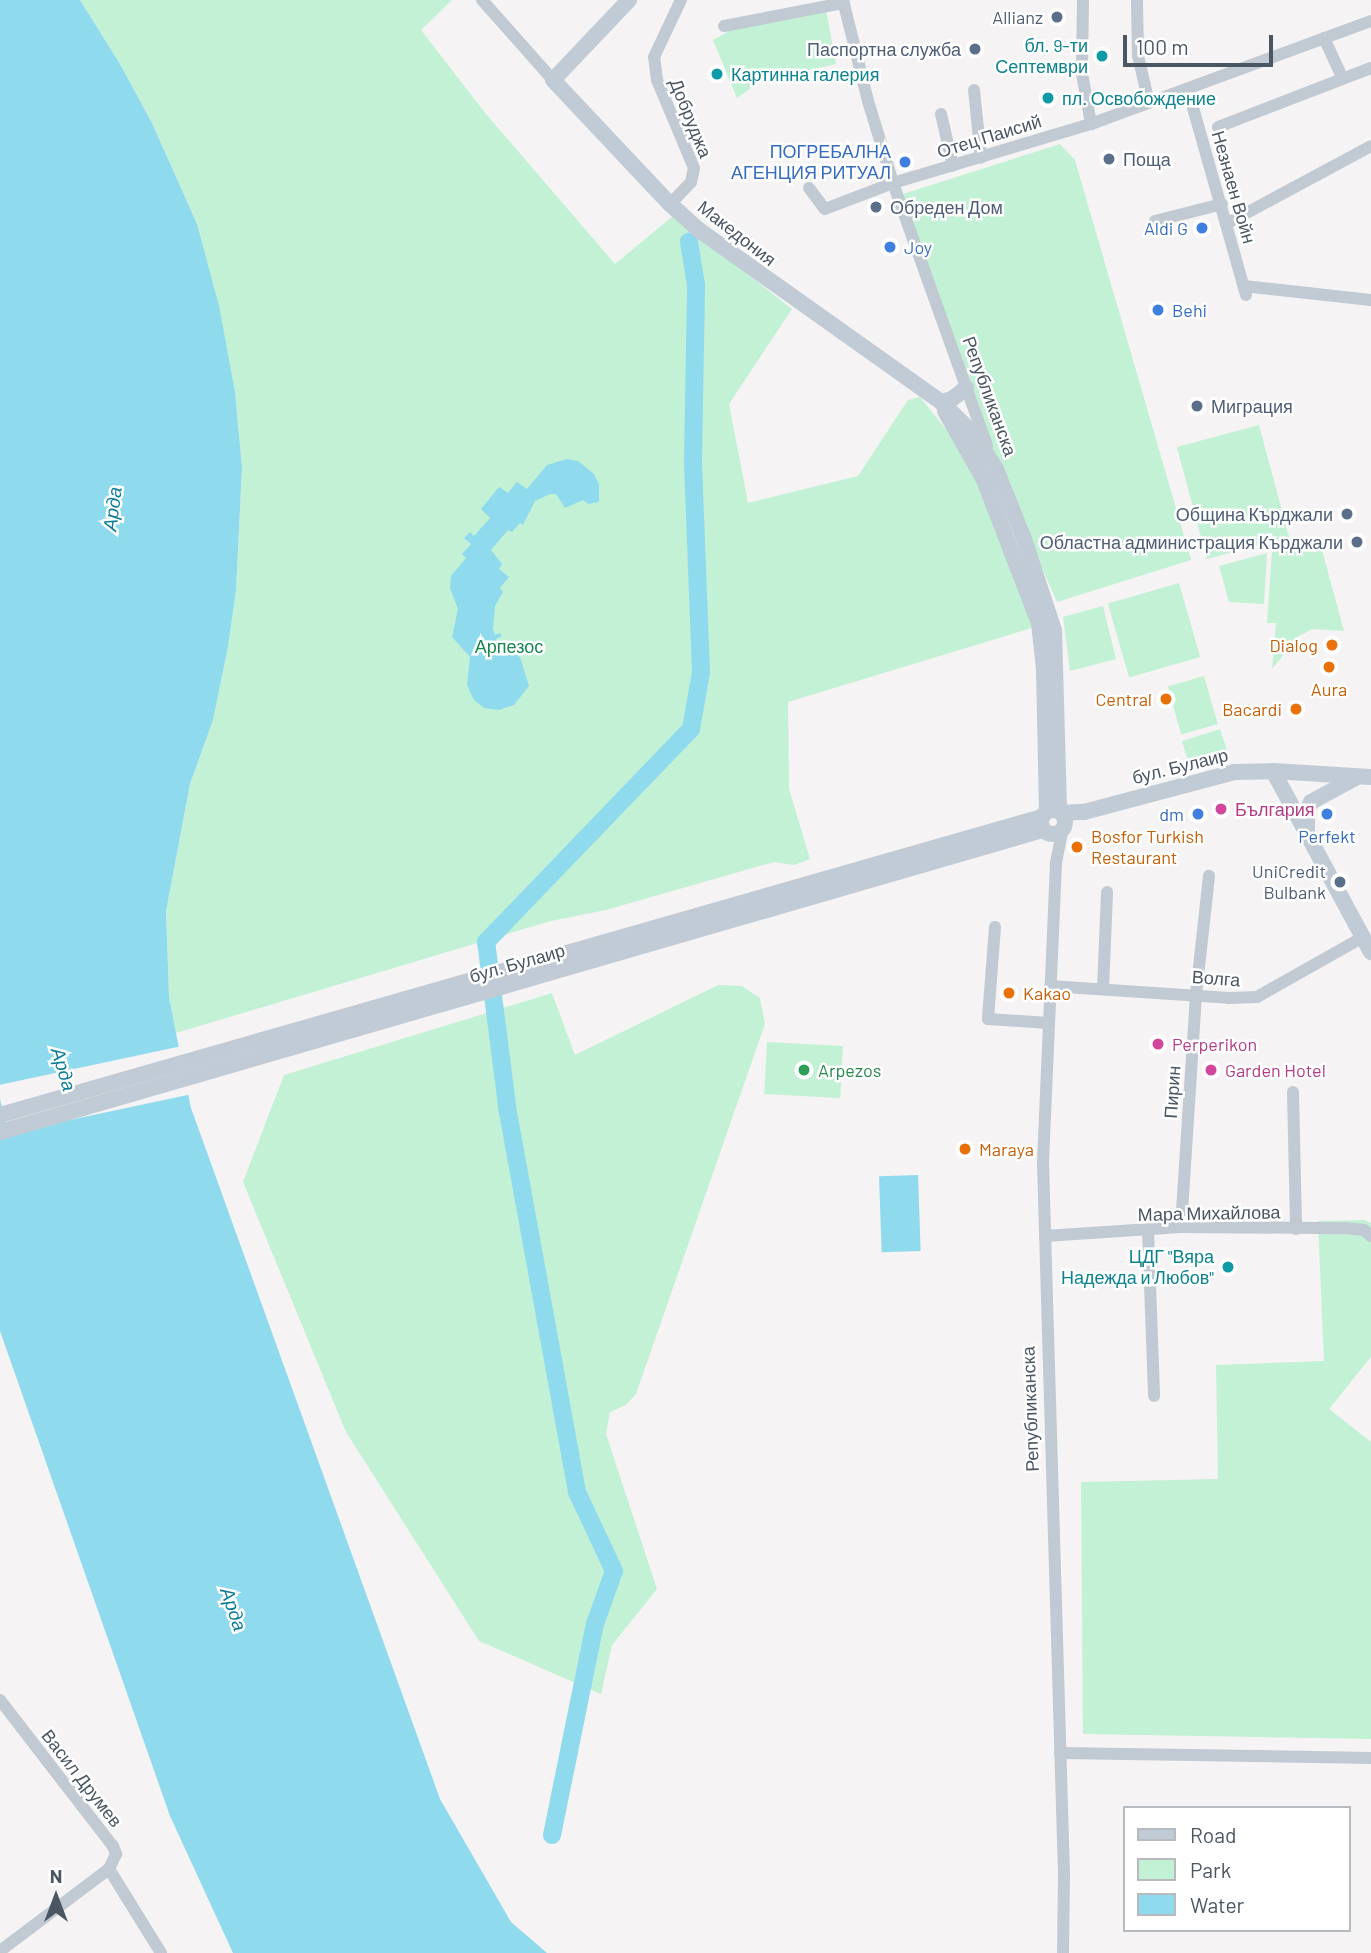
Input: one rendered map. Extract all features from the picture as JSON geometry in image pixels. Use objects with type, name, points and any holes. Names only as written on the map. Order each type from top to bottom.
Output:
[{"type":"main road","points":[[553,80],[629,0]]},
{"type":"main road","name":"Македония","points":[[553,80],[670,204],[736,259],[941,402],[974,434],[996,469]]},
{"type":"main road","points":[[941,402],[966,388]]},
{"type":"main road","name":"Републиканска","points":[[941,402],[984,480],[1047,631]]},
{"type":"main road","name":"Републиканска","points":[[996,469],[1024,539],[1047,631],[1044,669],[1054,821]]},
{"type":"main road","points":[[1273,771],[1371,953]]},
{"type":"main road","name":"бул. Булаир","points":[[0,1115],[608,948],[1219,774],[1273,771],[1365,776]]},
{"type":"main road","points":[[1307,833],[1307,810],[1311,802],[1365,776]]},
{"type":"main road","name":"бул. Булаир","points":[[0,1132],[608,948]]},
{"type":"street","points":[[482,0],[553,80]]},
{"type":"street","name":"Добруджа","points":[[670,204],[691,182],[694,168],[657,80],[654,57],[681,0]]},
{"type":"street","points":[[1083,0],[1082,73],[1091,124]]},
{"type":"street","points":[[1137,0],[1138,56],[1149,103]]},
{"type":"street","points":[[724,26],[844,1]]},
{"type":"street","name":"Републиканска","points":[[844,1],[893,183],[996,469]]},
{"type":"street","name":"Отец Паисий","points":[[810,187],[825,209],[893,183],[1091,124],[1371,21]]},
{"type":"street","points":[[1324,38],[1342,77]]},
{"type":"street","points":[[1219,127],[1342,77],[1371,68]]},
{"type":"street","points":[[974,90],[981,158]]},
{"type":"street","name":"Незнаен Войн","points":[[1188,90],[1223,204],[1245,290],[1371,300]]},
{"type":"street","points":[[941,114],[953,166]]},
{"type":"street","points":[[1228,223],[1371,146]]},
{"type":"street","points":[[1155,221],[1223,204]]},
{"type":"street","name":"Републиканска","points":[[1054,821],[1056,864],[1043,1124],[1063,1953]]},
{"type":"street","name":"Пирин","points":[[1181,1227],[1196,994],[1209,876]]},
{"type":"street","points":[[1103,989],[1107,892]]},
{"type":"street","points":[[995,927],[986,1014],[988,1019],[1048,1023]]},
{"type":"street","name":"Волга","points":[[1050,986],[1229,998],[1257,996],[1363,937]]},
{"type":"street","points":[[1293,1092],[1296,1229]]},
{"type":"street","name":"Мара Михайлова","points":[[1045,1236],[1181,1227],[1344,1228],[1364,1230],[1371,1236]]},
{"type":"street","points":[[1148,1230],[1154,1396]]},
{"type":"street","name":"Васил Друмев","points":[[0,1700],[113,1846],[116,1854],[109,1869],[161,1953]]},
{"type":"street","points":[[1060,1753],[1371,1758]]},
{"type":"street","points":[[0,1951],[109,1869]]},
{"type":"green space","name":"Арпезос","points":[[80,0],[452,0],[421,30],[486,114],[615,264],[673,216],[792,309],[729,404],[748,503],[858,476],[908,400],[920,397],[968,457],[988,499],[1032,628],[788,702],[789,789],[810,859],[794,865],[774,862],[606,910],[551,921],[176,1033],[169,997],[166,911],[190,784],[213,720],[228,647],[236,591],[242,467],[235,392],[197,224],[152,123],[120,64]]},
{"type":"green space","points":[[826,10],[836,64],[761,81],[737,98],[713,40],[737,27]]},
{"type":"green space","points":[[1060,144],[1075,160],[1191,560],[1057,602],[980,427],[903,194]]},
{"type":"green space","points":[[1259,425],[1289,537],[1207,559],[1177,447]]},
{"type":"green space","points":[[1319,539],[1344,631],[1312,629],[1299,636],[1272,669],[1276,623],[1267,623],[1272,552]]},
{"type":"green space","points":[[1267,553],[1264,604],[1229,602],[1219,566]]},
{"type":"green space","points":[[1179,583],[1200,657],[1129,677],[1108,603]]},
{"type":"green space","points":[[1103,606],[1116,659],[1070,671],[1063,617]]},
{"type":"green space","points":[[1204,676],[1218,724],[1181,735],[1167,686]]},
{"type":"green space","points":[[1220,729],[1227,751],[1189,763],[1182,741]]},
{"type":"green space","points":[[718,985],[742,986],[760,998],[765,1024],[636,1394],[626,1405],[610,1412],[606,1434],[657,1589],[612,1645],[601,1694],[479,1641],[346,1432],[243,1182],[284,1075],[552,993],[575,1055]]},
{"type":"green space","name":"Arpezos","points":[[767,1042],[843,1046],[840,1098],[764,1094]]},
{"type":"green space","points":[[1364,1220],[1371,1223],[1371,1357],[1329,1409],[1371,1442],[1371,1739],[1083,1734],[1081,1482],[1218,1479],[1216,1365],[1324,1361],[1318,1221]]},
{"type":"water","name":"Арда","points":[[0,0],[80,0],[120,64],[152,123],[197,224],[219,306],[235,392],[242,467],[236,591],[228,647],[213,720],[190,784],[166,911],[169,997],[191,1108],[440,1799],[511,1922],[547,1953],[233,1953],[170,1816],[0,1331]]},
{"type":"water","points":[[567,459],[578,461],[594,474],[599,484],[599,502],[588,504],[583,500],[565,508],[556,494],[550,494],[535,501],[523,525],[520,523],[512,532],[508,530],[491,550],[502,564],[499,569],[509,577],[500,588],[503,592],[495,606],[493,629],[495,635],[500,633],[502,636],[496,639],[506,651],[510,647],[510,652],[520,657],[529,686],[514,705],[499,710],[484,708],[474,700],[467,685],[470,657],[452,637],[458,609],[450,588],[451,576],[466,558],[462,554],[471,544],[464,538],[470,532],[474,536],[490,518],[481,509],[499,487],[508,493],[517,482],[527,489],[547,465]]},
{"type":"water","points":[[918,1175],[921,1251],[882,1252],[879,1176]]},
{"type":"pier","points":[[182,1046],[192,1094],[7,1133],[0,1099],[0,1085]]},
{"type":"waterway","points":[[552,1835],[595,1624],[614,1571],[577,1492],[507,1105],[486,942],[691,729],[701,672],[693,461],[696,285],[689,242]]},
{"type":"place","name":"Allianz","points":[[1057,17]]},
{"type":"place","name":"Паспортна служба","points":[[975,49]]},
{"type":"place","name":"бл. 9-ти Септември","points":[[1102,56]]},
{"type":"place","name":"Картинна галерия","points":[[717,74]]},
{"type":"place","name":"пл. Освобождение","points":[[1048,98]]},
{"type":"place","name":"Поща","points":[[1109,159]]},
{"type":"place","name":"ПОГРЕБАЛНА АГЕНЦИЯ РИТУАЛ","points":[[905,162]]},
{"type":"place","name":"Обреден Дом","points":[[876,207]]},
{"type":"place","name":"Aldi G","points":[[1202,228]]},
{"type":"place","name":"Joy","points":[[890,247]]},
{"type":"place","name":"Behi","points":[[1158,310]]},
{"type":"place","name":"Миграция","points":[[1197,406]]},
{"type":"place","name":"Община Кърджали","points":[[1347,514]]},
{"type":"place","name":"Областна администрация Кърджали","points":[[1357,542]]},
{"type":"place","name":"Dialog","points":[[1332,645]]},
{"type":"place","name":"Aura","points":[[1329,667]]},
{"type":"place","name":"Central","points":[[1166,699]]},
{"type":"place","name":"Bacardi","points":[[1296,709]]},
{"type":"place","name":"България","points":[[1221,809]]},
{"type":"place","name":"dm","points":[[1198,814]]},
{"type":"place","name":"Perfekt","points":[[1327,814]]},
{"type":"place","name":"Bosfor Turkish Restaurant","points":[[1077,847]]},
{"type":"place","name":"UniCredit Bulbank","points":[[1340,882]]},
{"type":"place","name":"Kakao","points":[[1009,993]]},
{"type":"place","name":"Perperikon","points":[[1158,1044]]},
{"type":"place","name":"Arpezos","points":[[804,1070]]},
{"type":"place","name":"Garden Hotel","points":[[1211,1070]]},
{"type":"place","name":"Maraya","points":[[965,1149]]},
{"type":"place","name":"ЦДГ \"Вяра Надежда и Любов\"","points":[[1228,1267]]}]
